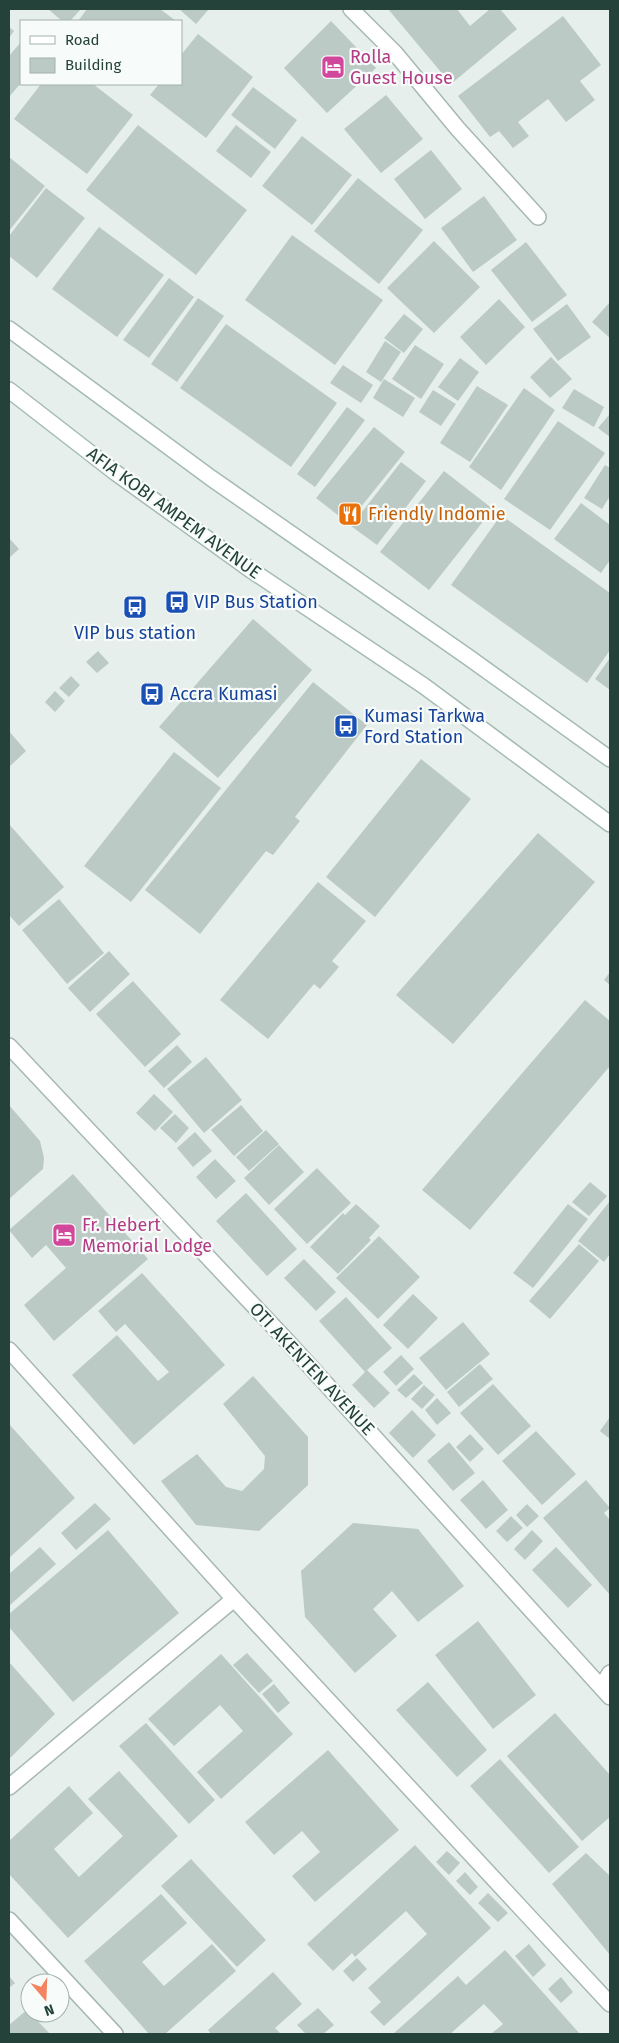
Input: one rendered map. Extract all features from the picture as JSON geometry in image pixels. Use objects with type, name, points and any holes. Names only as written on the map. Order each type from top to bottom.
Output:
[{"type":"street","points":[[351,9],[395,54],[538,217]]},
{"type":"street","points":[[9,329],[211,478],[468,657],[610,759]]},
{"type":"street","name":"AFIA KOBI AMPEM AVENUE","points":[[9,390],[123,479],[248,568],[424,686],[610,824]]},
{"type":"street","name":"OTI AKENTEN AVENUE","points":[[9,1046],[286,1341],[606,1691]]},
{"type":"street","points":[[9,1350],[234,1599],[610,2004]]},
{"type":"street","points":[[9,1787],[234,1599]]},
{"type":"street","points":[[606,1691],[610,1673]]},
{"type":"street","points":[[9,1920],[115,2034]]},
{"type":"building","points":[[48,9],[81,9],[71,20],[61,20]]},
{"type":"building","points":[[87,9],[160,9],[175,20],[79,20]]},
{"type":"building","points":[[179,9],[209,9],[196,24]]},
{"type":"building","points":[[388,9],[457,9],[470,26],[490,9],[500,9],[517,29],[451,84]]},
{"type":"building","points":[[563,16],[601,65],[580,81],[595,100],[566,122],[548,99],[518,122],[529,136],[513,148],[499,131],[490,137],[458,96]]},
{"type":"building","points":[[331,21],[376,68],[327,113],[284,68]]},
{"type":"building","points":[[9,27],[14,31],[9,38]]},
{"type":"building","points":[[198,34],[253,77],[206,138],[150,95],[158,85],[182,85],[182,54]]},
{"type":"building","points":[[20,43],[20,84],[9,97],[9,56]]},
{"type":"building","points":[[40,85],[94,85],[133,115],[87,174],[14,119]]},
{"type":"building","points":[[253,87],[297,120],[275,149],[231,115]]},
{"type":"building","points":[[386,95],[423,139],[381,173],[344,129]]},
{"type":"building","points":[[138,125],[247,210],[196,275],[86,190]]},
{"type":"building","points":[[236,125],[271,152],[251,178],[216,151]]},
{"type":"building","points":[[302,136],[352,175],[312,225],[262,186]]},
{"type":"building","points":[[431,150],[462,189],[425,219],[394,179]]},
{"type":"building","points":[[9,157],[45,186],[9,231]]},
{"type":"building","points":[[358,178],[423,230],[379,284],[314,231]]},
{"type":"building","points":[[46,188],[85,218],[37,278],[9,256],[9,236]]},
{"type":"building","points":[[484,196],[517,240],[473,272],[441,228]]},
{"type":"building","points":[[99,227],[164,275],[117,337],[52,289]]},
{"type":"building","points":[[292,235],[383,300],[335,365],[245,300]]},
{"type":"building","points":[[434,241],[480,287],[434,333],[387,288]]},
{"type":"building","points":[[526,242],[567,295],[532,322],[491,270]]},
{"type":"building","points":[[169,278],[194,297],[149,358],[123,340]]},
{"type":"building","points":[[198,298],[224,316],[177,382],[151,364]]},
{"type":"building","points":[[499,299],[525,327],[486,365],[460,337]]},
{"type":"building","points":[[610,302],[610,338],[592,322]]},
{"type":"building","points":[[567,304],[591,337],[558,361],[533,329]]},
{"type":"building","points":[[404,314],[423,329],[404,353],[384,338]]},
{"type":"building","points":[[226,324],[337,403],[291,467],[180,388]]},
{"type":"building","points":[[385,341],[401,352],[381,382],[366,372]]},
{"type":"building","points":[[415,345],[444,364],[421,399],[392,379]]},
{"type":"building","points":[[551,357],[572,379],[550,398],[530,377]]},
{"type":"building","points":[[460,358],[479,372],[458,401],[438,387]]},
{"type":"building","points":[[343,365],[373,385],[361,403],[330,383]]},
{"type":"building","points":[[384,379],[415,398],[403,417],[373,398]]},
{"type":"building","points":[[477,386],[508,405],[470,462],[440,443]]},
{"type":"building","points":[[524,388],[555,410],[501,490],[469,467]]},
{"type":"building","points":[[574,389],[604,407],[594,427],[562,408]]},
{"type":"building","points":[[433,390],[456,404],[441,426],[419,412]]},
{"type":"building","points":[[347,407],[365,420],[315,487],[297,474]]},
{"type":"building","points":[[610,416],[610,437],[598,428]]},
{"type":"building","points":[[558,421],[605,453],[550,530],[504,499]]},
{"type":"building","points":[[374,427],[405,452],[348,523],[316,498]]},
{"type":"building","points":[[401,462],[426,481],[377,545],[351,526]]},
{"type":"building","points":[[605,465],[610,468],[610,496],[602,509],[584,498]]},
{"type":"building","points":[[444,471],[493,509],[429,590],[380,552]]},
{"type":"building","points":[[581,503],[610,525],[610,560],[601,573],[554,539]]},
{"type":"building","points":[[501,515],[610,593],[610,650],[587,683],[451,585]]},
{"type":"building","points":[[9,538],[19,549],[9,558]]},
{"type":"building","points":[[253,619],[312,670],[218,778],[159,727]]},
{"type":"building","points":[[98,651],[109,663],[97,673],[86,662]]},
{"type":"building","points":[[610,658],[610,690],[595,679]]},
{"type":"building","points":[[71,676],[80,685],[69,697],[59,688]]},
{"type":"building","points":[[313,682],[367,725],[295,817],[300,821],[273,855],[266,851],[200,934],[145,890]]},
{"type":"building","points":[[55,691],[65,701],[55,712],[45,702]]},
{"type":"building","points":[[9,731],[26,751],[9,767]]},
{"type":"building","points":[[174,752],[221,788],[131,902],[84,866]]},
{"type":"building","points":[[421,759],[471,799],[375,917],[326,877]]},
{"type":"building","points":[[9,824],[64,887],[19,926],[9,915]]},
{"type":"building","points":[[538,833],[595,882],[453,1044],[396,995]]},
{"type":"building","points":[[318,882],[366,921],[332,961],[339,967],[320,989],[314,984],[268,1039],[220,1000]]},
{"type":"building","points":[[59,899],[104,953],[67,984],[22,930]]},
{"type":"building","points":[[109,951],[130,974],[90,1012],[68,988]]},
{"type":"building","points":[[610,972],[610,985],[604,980]]},
{"type":"building","points":[[133,981],[181,1034],[145,1067],[96,1014]]},
{"type":"building","points":[[585,1000],[610,1021],[610,1066],[470,1230],[422,1190]]},
{"type":"building","points":[[177,1045],[192,1062],[164,1088],[148,1071]]},
{"type":"building","points":[[206,1057],[242,1100],[204,1133],[167,1089]]},
{"type":"building","points":[[154,1094],[173,1112],[155,1131],[136,1113]]},
{"type":"building","points":[[9,1105],[40,1141],[44,1158],[43,1169],[9,1199]]},
{"type":"building","points":[[241,1105],[263,1131],[234,1156],[211,1130]]},
{"type":"building","points":[[175,1114],[189,1128],[176,1143],[160,1128]]},
{"type":"building","points":[[266,1130],[279,1144],[249,1171],[236,1157]]},
{"type":"building","points":[[195,1132],[212,1151],[193,1167],[177,1148]]},
{"type":"building","points":[[279,1145],[304,1172],[269,1205],[244,1178]]},
{"type":"building","points":[[215,1159],[236,1181],[216,1199],[196,1177]]},
{"type":"building","points":[[317,1168],[351,1203],[307,1244],[274,1209]]},
{"type":"building","points":[[73,1174],[148,1259],[54,1341],[24,1305],[66,1268],[46,1245],[32,1258],[9,1230]]},
{"type":"building","points":[[590,1182],[607,1196],[589,1216],[572,1202]]},
{"type":"building","points":[[246,1193],[297,1249],[267,1276],[216,1221]]},
{"type":"building","points":[[610,1201],[610,1254],[604,1262],[578,1241]]},
{"type":"building","points":[[356,1204],[380,1226],[369,1238],[371,1240],[338,1274],[310,1247],[343,1213],[345,1215]]},
{"type":"building","points":[[568,1204],[588,1219],[533,1288],[513,1273]]},
{"type":"building","points":[[379,1236],[420,1277],[378,1319],[336,1278]]},
{"type":"building","points":[[579,1244],[599,1261],[550,1319],[529,1301]]},
{"type":"building","points":[[304,1259],[336,1292],[316,1311],[284,1278]]},
{"type":"building","points":[[142,1273],[225,1365],[134,1445],[72,1375],[117,1335],[158,1381],[169,1372],[125,1324],[116,1332],[98,1311]]},
{"type":"building","points":[[413,1294],[438,1318],[408,1349],[383,1325]]},
{"type":"building","points":[[346,1297],[392,1348],[367,1370],[390,1393],[374,1408],[352,1385],[365,1372],[319,1321]]},
{"type":"building","points":[[463,1322],[490,1354],[446,1390],[419,1358]]},
{"type":"building","points":[[401,1355],[414,1369],[396,1386],[383,1372]]},
{"type":"building","points":[[480,1364],[493,1379],[459,1407],[447,1392]]},
{"type":"building","points":[[414,1374],[423,1383],[406,1398],[397,1390]]},
{"type":"building","points":[[253,1376],[308,1437],[308,1485],[259,1531],[196,1525],[161,1481],[197,1454],[226,1487],[242,1491],[264,1469],[265,1456],[223,1404]]},
{"type":"building","points":[[493,1384],[531,1426],[498,1455],[460,1413]]},
{"type":"building","points":[[424,1385],[435,1395],[422,1409],[411,1399]]},
{"type":"building","points":[[437,1398],[451,1413],[437,1425],[425,1410]]},
{"type":"building","points":[[412,1410],[436,1435],[413,1458],[389,1433]]},
{"type":"building","points":[[610,1417],[610,1439],[600,1431]]},
{"type":"building","points":[[9,1424],[75,1498],[9,1558]]},
{"type":"building","points":[[536,1431],[576,1474],[542,1505],[502,1461]]},
{"type":"building","points":[[470,1434],[484,1449],[470,1462],[456,1447]]},
{"type":"building","points":[[449,1442],[475,1473],[453,1491],[427,1461]]},
{"type":"building","points":[[483,1480],[508,1510],[486,1529],[460,1500]]},
{"type":"building","points":[[586,1480],[610,1508],[604,1513],[610,1520],[610,1595],[543,1518]]},
{"type":"building","points":[[95,1503],[111,1519],[76,1550],[61,1533]]},
{"type":"building","points":[[527,1504],[539,1516],[527,1527],[516,1515]]},
{"type":"building","points":[[511,1516],[523,1528],[507,1542],[496,1531]]},
{"type":"building","points":[[353,1523],[418,1529],[464,1586],[418,1622],[392,1591],[373,1609],[397,1636],[355,1673],[305,1617],[301,1571]]},
{"type":"building","points":[[108,1530],[179,1613],[73,1702],[9,1627],[9,1614]]},
{"type":"building","points":[[532,1530],[543,1541],[525,1560],[514,1549]]},
{"type":"building","points":[[40,1547],[56,1564],[9,1606],[9,1574]]},
{"type":"building","points":[[556,1547],[592,1585],[568,1608],[532,1570]]},
{"type":"building","points":[[478,1621],[536,1695],[493,1729],[435,1655]]},
{"type":"building","points":[[247,1653],[273,1681],[259,1693],[233,1665]]},
{"type":"building","points":[[221,1654],[293,1734],[221,1799],[197,1772],[243,1731],[220,1705],[174,1746],[148,1719]]},
{"type":"building","points":[[9,1662],[55,1714],[9,1759]]},
{"type":"building","points":[[428,1682],[487,1750],[457,1777],[396,1710]]},
{"type":"building","points":[[274,1684],[290,1703],[278,1713],[262,1694]]},
{"type":"building","points":[[555,1713],[610,1775],[610,1817],[582,1841],[507,1756]]},
{"type":"building","points":[[146,1723],[215,1800],[189,1824],[119,1746]]},
{"type":"building","points":[[328,1750],[399,1830],[315,1902],[292,1876],[320,1852],[302,1831],[274,1855],[245,1822]]},
{"type":"building","points":[[500,1759],[579,1847],[549,1873],[470,1786]]},
{"type":"building","points":[[119,1771],[178,1836],[68,1938],[9,1874],[9,1841],[69,1786],[93,1813],[54,1849],[79,1877],[123,1836],[88,1799]]},
{"type":"building","points":[[415,1845],[491,1928],[384,2026],[370,2012],[381,2002],[368,1988],[427,1934],[406,1911],[355,1957],[352,1953],[333,1971],[307,1944]]},
{"type":"building","points":[[447,1851],[460,1863],[449,1875],[436,1862]]},
{"type":"building","points":[[586,1853],[610,1876],[610,1955],[552,1884]]},
{"type":"building","points":[[191,1859],[266,1940],[237,1967],[161,1886]]},
{"type":"building","points":[[465,1872],[478,1887],[470,1895],[456,1881]]},
{"type":"building","points":[[488,1893],[508,1913],[498,1922],[478,1903]]},
{"type":"building","points":[[161,1894],[187,1923],[142,1962],[164,1986],[212,1944],[236,1971],[165,2034],[149,2034],[84,1961]]},
{"type":"building","points":[[529,1944],[546,1965],[533,1977],[515,1956]]},
{"type":"building","points":[[505,1950],[580,2034],[491,2034],[503,2024],[484,2004],[450,2034],[393,2034],[458,1976],[466,1985]]},
{"type":"building","points":[[357,1958],[367,1969],[353,1982],[343,1971]]},
{"type":"building","points":[[273,1972],[302,2004],[275,2028],[281,2034],[211,2034],[208,2030]]},
{"type":"building","points":[[9,1976],[15,1983],[9,1988]]},
{"type":"building","points":[[561,1977],[573,1992],[561,2003],[548,1989]]},
{"type":"building","points":[[318,2008],[334,2025],[323,2034],[306,2034],[297,2025]]},
{"type":"building","points":[[20,2016],[20,2023],[40,2023],[50,2034],[9,2034],[9,2025]]},
{"type":"place","name":"Rolla Guest House","points":[[333,67]]},
{"type":"place","name":"Friendly Indomie","points":[[350,514]]},
{"type":"place","name":"VIP Bus Station","points":[[177,602]]},
{"type":"place","name":"VIP bus station","points":[[135,607]]},
{"type":"place","name":"Accra Kumasi","points":[[152,694]]},
{"type":"place","name":"Kumasi Tarkwa Ford Station","points":[[346,726]]},
{"type":"place","name":"Fr. Hebert Memorial Lodge","points":[[64,1235]]}]
